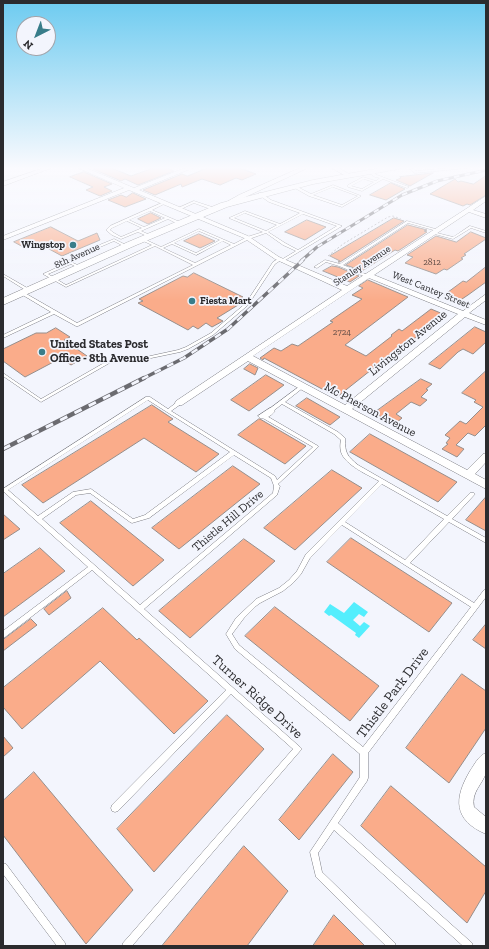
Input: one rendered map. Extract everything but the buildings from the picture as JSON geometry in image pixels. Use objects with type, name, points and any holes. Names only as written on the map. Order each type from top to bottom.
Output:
[{"type":"main road","name":"8th Avenue","points":[[3,302],[53,278],[75,265],[143,233],[179,223],[208,211]]},
{"type":"street","points":[[3,238],[73,211]]},
{"type":"street","points":[[184,211],[248,238],[281,260],[347,289]]},
{"type":"street","name":"Stanley Avenue","points":[[179,403],[347,289],[466,211]]},
{"type":"street","points":[[472,211],[486,216]]},
{"type":"street","name":"West Cantey Street","points":[[368,276],[486,323]]},
{"type":"street","name":"Livingston Avenue","points":[[345,410],[486,296]]},
{"type":"street","name":"Mc Pherson Avenue","points":[[250,355],[302,387],[486,485]]},
{"type":"street","points":[[468,475],[486,456]]},
{"type":"street","points":[[486,760],[472,782],[466,804],[468,811],[486,826]]},
{"type":"lane","points":[[123,242],[108,230],[147,211]]},
{"type":"lane","points":[[153,211],[179,223]]},
{"type":"lane","points":[[3,374],[41,401],[112,360],[132,361],[187,348],[212,334],[247,304],[274,263],[298,251],[340,226],[298,211]]},
{"type":"lane","points":[[280,225],[245,212],[231,218],[266,232],[298,251]]},
{"type":"lane","points":[[3,275],[54,312],[77,325],[248,238],[266,232],[303,213]]},
{"type":"lane","points":[[143,233],[168,218]]},
{"type":"lane","points":[[127,220],[155,245],[196,265]]},
{"type":"lane","points":[[340,265],[408,222],[453,238],[471,227],[486,232]]},
{"type":"lane","points":[[161,248],[199,230],[234,245]]},
{"type":"lane","points":[[75,265],[72,259],[76,256],[114,240],[123,242]]},
{"type":"lane","points":[[114,240],[123,242]]},
{"type":"lane","points":[[172,243],[196,254],[222,240]]},
{"type":"lane","points":[[53,278],[66,286],[155,245]]},
{"type":"lane","points":[[316,268],[325,261],[368,276]]},
{"type":"lane","points":[[3,337],[54,312]]},
{"type":"lane","points":[[276,483],[316,447],[267,413],[302,387]]},
{"type":"lane","name":"Thistle Hill Drive","points":[[4,490],[148,398],[273,477],[277,486],[275,494],[140,609]]},
{"type":"lane","points":[[281,402],[336,433],[343,440],[342,452],[345,458],[486,541]]},
{"type":"lane","name":"Stanley Avenue","points":[[169,410],[179,403]]},
{"type":"lane","points":[[38,519],[75,493],[91,491],[132,521],[147,517],[234,452]]},
{"type":"lane","points":[[364,752],[237,648],[229,634],[239,618],[258,601],[277,593],[290,583],[300,572],[308,556],[382,481]]},
{"type":"lane","name":"Turner Ridge Drive","points":[[4,490],[298,749],[126,946]]},
{"type":"lane","points":[[406,563],[472,494]]},
{"type":"lane","points":[[341,522],[475,607]]},
{"type":"lane","points":[[3,635],[92,567]]},
{"type":"lane","name":"Thistle Park Drive","points":[[392,946],[319,874],[314,852],[364,778],[364,752],[486,592]]},
{"type":"lane","points":[[115,808],[230,690]]},
{"type":"lane","points":[[333,824],[469,946]]},
{"type":"lane","points":[[3,866],[62,946]]},
{"type":"path","points":[[330,262],[328,256],[343,244],[388,217],[393,216],[408,222]]},
{"type":"water","points":[[354,602],[368,612],[364,617],[359,614],[353,620],[360,626],[364,622],[370,626],[359,638],[355,635],[356,633],[331,615],[329,616],[324,612],[330,604],[344,613]]},
{"type":"railway","points":[[301,261],[317,247],[375,211]]},
{"type":"railway","points":[[144,378],[184,358],[228,329],[303,260]]},
{"type":"railway","points":[[3,449],[144,378]]},
{"type":"place","name":"Wingstop","points":[[73,245]]},
{"type":"place","name":"Fiesta Mart","points":[[192,301]]},
{"type":"place","name":"United States Post Office - 8th Avenue","points":[[42,352]]}]
